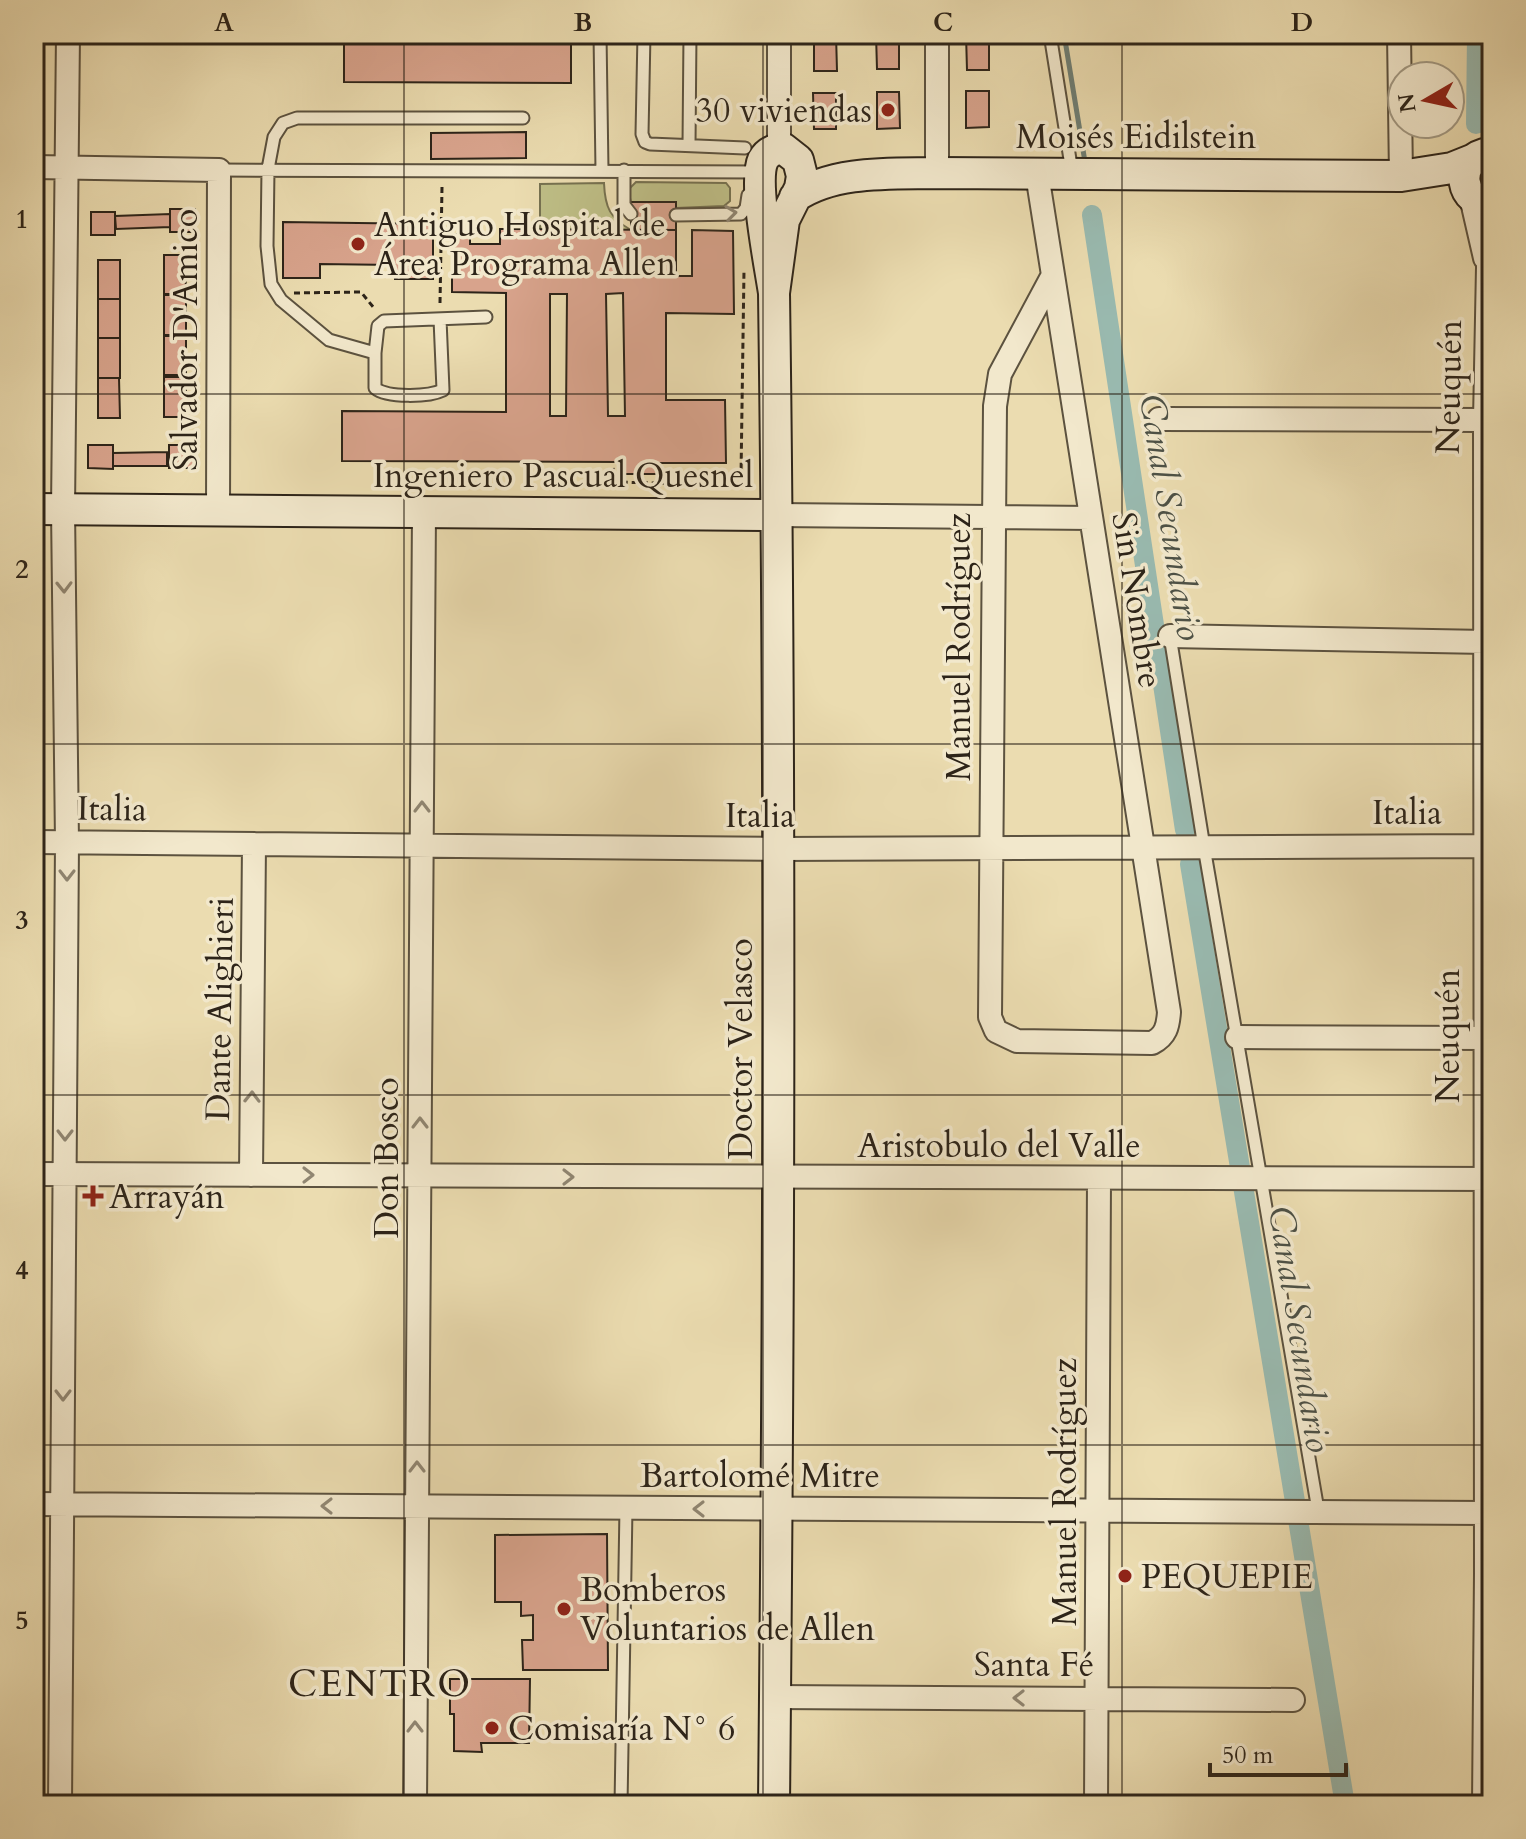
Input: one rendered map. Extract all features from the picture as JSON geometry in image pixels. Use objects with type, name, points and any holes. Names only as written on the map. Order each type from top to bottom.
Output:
[{"type":"main road","name":"Moisés Eidilstein","points":[[793,199],[818,186],[870,175],[1401,176],[1452,168],[1484,150]]},
{"type":"main road","name":"Moisés Eidilstein","points":[[1477,197],[1464,174],[1484,150]]},
{"type":"main road","name":"Moisés Eidilstein","points":[[765,164],[813,165],[870,175]]},
{"type":"main road","points":[[765,164],[767,199],[776,205],[793,199]]},
{"type":"main road","name":"Doctor Velasco","points":[[774,293],[784,220],[802,176],[765,164],[774,293],[777,515],[774,1805]]},
{"type":"main road","name":"Moisés Eidilstein","points":[[1401,176],[1477,197]]},
{"type":"main road","name":"Ingeniero Pascual Quesnel","points":[[48,509],[777,515]]},
{"type":"street","points":[[60,1805],[67,842],[48,509],[67,166],[68,34]]},
{"type":"street","name":"Doctor Velasco","points":[[765,164],[779,34]]},
{"type":"street","points":[[937,34],[937,173]]},
{"type":"street","points":[[1399,34],[1401,176]]},
{"type":"street","points":[[34,167],[219,170]]},
{"type":"street","name":"Salvador D'Amico","points":[[218,510],[219,170]]},
{"type":"street","name":"Sin Nombre","points":[[996,1031],[1017,1041],[1146,1043],[1163,1035],[1169,1012],[1037,174]]},
{"type":"street","name":"Neuquén","points":[[1477,197],[1480,245],[1488,267]]},
{"type":"street","name":"Neuquén","points":[[1484,1805],[1489,1573],[1486,1513],[1489,1179],[1485,1038],[1488,514],[1485,420],[1488,267],[1492,237]]},
{"type":"street","name":"Manuel Rodríguez","points":[[996,1031],[990,1009],[995,406],[1000,374],[1053,275]]},
{"type":"street","points":[[1159,419],[1485,420]]},
{"type":"street","name":"Don Bosco","points":[[415,1805],[424,512]]},
{"type":"street","name":"Ingeniero Pascual Quesnel","points":[[777,515],[1091,518]]},
{"type":"street","name":"Sin Nombre","points":[[1170,636],[1486,642]]},
{"type":"street","name":"Italia","points":[[34,842],[778,849],[1485,846]]},
{"type":"street","name":"Dante Alighieri","points":[[251,1175],[254,844]]},
{"type":"street","points":[[1237,1037],[1485,1038]]},
{"type":"street","name":"Aristobulo del Valle","points":[[34,1174],[1489,1179]]},
{"type":"street","name":"Manuel Rodríguez","points":[[1096,1805],[1099,1179]]},
{"type":"street","name":"Bartolomé Mitre","points":[[34,1504],[1486,1513]]},
{"type":"street","name":"Santa Fé","points":[[775,1697],[1293,1700]]},
{"type":"lane","points":[[600,34],[602,170]]},
{"type":"lane","points":[[644,34],[642,134],[645,142],[689,145],[765,164]]},
{"type":"lane","points":[[689,145],[690,34]]},
{"type":"lane","points":[[1050,34],[1072,174]]},
{"type":"lane","points":[[375,353],[329,340],[281,300],[271,284],[267,246],[268,169],[274,137],[283,123],[297,118],[523,118]]},
{"type":"lane","points":[[219,170],[540,173],[765,164]]},
{"type":"lane","points":[[676,215],[741,214],[765,164]]},
{"type":"lane","points":[[624,170],[624,205],[631,214]]},
{"type":"lane","points":[[440,319],[443,390],[433,395],[382,393],[375,388],[378,326],[384,321],[486,317]]},
{"type":"lane","points":[[1170,636],[1318,1510]]},
{"type":"lane","points":[[621,1805],[626,1508]]},
{"type":"path","points":[[440,319],[443,170]]},
{"type":"path","points":[[613,468],[617,482],[731,485],[741,476],[744,270]]},
{"type":"path","points":[[277,293],[361,292],[384,321]]},
{"type":"green space","points":[[636,182],[726,183],[730,188],[730,201],[724,206],[676,208],[675,202],[631,202],[628,190]]},
{"type":"green space","points":[[604,183],[610,211],[631,230],[540,230],[540,184]]},
{"type":"building","points":[[344,34],[571,34],[571,83],[344,82]]},
{"type":"building","name":"30 viviendas","points":[[836,34],[837,71],[814,71],[814,35]]},
{"type":"building","name":"30 viviendas","points":[[876,34],[899,34],[899,69],[877,69]]},
{"type":"building","name":"30 viviendas","points":[[966,34],[989,34],[989,70],[967,70]]},
{"type":"building","name":"30 viviendas","points":[[966,91],[989,91],[989,127],[966,128]]},
{"type":"building","name":"30 viviendas","points":[[877,92],[899,92],[900,128],[877,129]]},
{"type":"building","name":"30 viviendas","points":[[813,93],[836,93],[836,129],[814,129]]},
{"type":"building","points":[[526,132],[526,158],[431,159],[431,133]]},
{"type":"building","points":[[631,202],[676,202],[676,230],[631,230]]},
{"type":"building","points":[[170,209],[195,209],[195,232],[170,232]]},
{"type":"building","points":[[91,212],[115,212],[115,235],[91,235]]},
{"type":"building","points":[[170,214],[170,227],[116,229],[115,216]]},
{"type":"building","name":"Antiguo Hospital de Área Programa Allen","points":[[283,222],[433,224],[433,279],[395,279],[395,265],[320,264],[320,278],[283,278]]},
{"type":"building","points":[[500,229],[676,230],[676,276],[692,276],[692,230],[733,231],[734,314],[666,313],[666,400],[725,400],[726,463],[660,463],[660,474],[622,474],[622,462],[342,461],[342,411],[506,412],[506,293],[452,292],[452,234],[470,234],[470,244],[500,244]],"holes":[[[623,293],[625,416],[608,416],[606,294]],[[550,294],[567,294],[566,416],[550,416]]]},
{"type":"building","points":[[164,255],[185,255],[186,294],[164,294]]},
{"type":"building","points":[[98,260],[120,260],[120,299],[98,299]]},
{"type":"building","points":[[164,295],[186,295],[186,335],[164,335]]},
{"type":"building","points":[[98,299],[120,299],[120,338],[98,338]]},
{"type":"building","points":[[164,336],[186,336],[186,375],[164,375]]},
{"type":"building","points":[[98,338],[120,338],[120,378],[98,378]]},
{"type":"building","points":[[164,377],[186,377],[186,417],[164,417]]},
{"type":"building","points":[[98,378],[119,378],[120,418],[98,418]]},
{"type":"building","points":[[88,445],[113,445],[113,469],[88,468]]},
{"type":"building","points":[[169,445],[194,445],[194,468],[169,468]]},
{"type":"building","points":[[167,452],[167,466],[113,466],[113,453]]},
{"type":"building","points":[[34,1306],[38,1306],[38,1359],[34,1359]]},
{"type":"building","name":"Bomberos Voluntarios de Allen","points":[[607,1534],[608,1670],[523,1670],[522,1640],[533,1640],[533,1615],[521,1616],[521,1602],[495,1602],[495,1535]]},
{"type":"building","name":"Comisaría N° 6","points":[[450,1679],[530,1679],[529,1743],[481,1743],[482,1752],[454,1751]]},
{"type":"waterway","points":[[1064,34],[1085,162]]},
{"type":"waterway","points":[[1476,124],[1477,34]]},
{"type":"waterway","name":"Canal Secundario","points":[[1092,215],[1185,830]]},
{"type":"waterway","name":"Canal Secundario","points":[[1190,864],[1345,1805]]},
{"type":"place","name":"30 viviendas","points":[[888,110]]},
{"type":"place","name":"Antiguo Hospital de Área Programa Allen","points":[[358,244]]},
{"type":"place","name":"Arrayán","points":[[93,1196]]},
{"type":"place","name":"PEQUEPIE","points":[[1125,1576]]},
{"type":"place","name":"Bomberos Voluntarios de Allen","points":[[564,1609]]},
{"type":"place","name":"Comisaría N° 6","points":[[492,1728]]},
{"type":"district","name":"CENTRO","points":[[380,1683]]}]
